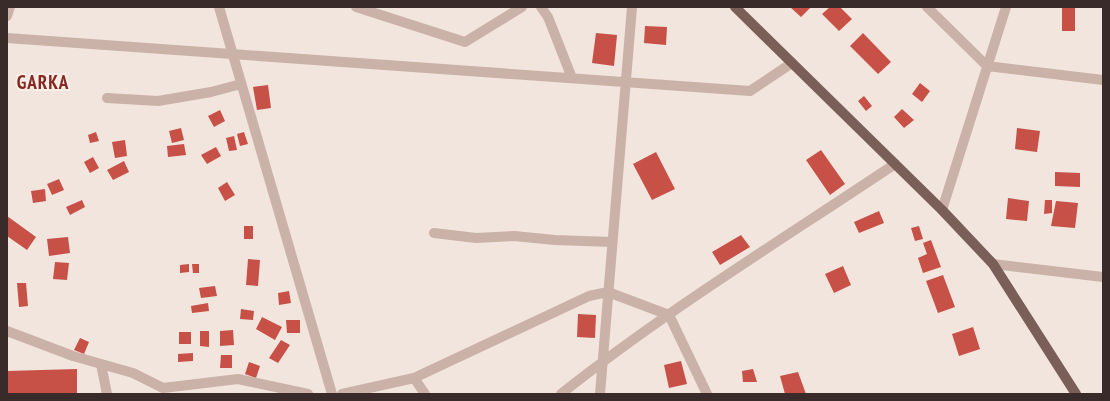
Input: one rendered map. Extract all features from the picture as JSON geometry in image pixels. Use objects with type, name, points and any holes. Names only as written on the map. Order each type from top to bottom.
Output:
[{"type":"main road","points":[[735,7],[942,210],[993,264],[1076,394]]},
{"type":"street","points":[[7,16],[10,7]]},
{"type":"street","points":[[219,7],[332,394]]},
{"type":"street","points":[[356,7],[465,42],[522,7]]},
{"type":"street","points":[[541,7],[548,17],[572,78]]},
{"type":"street","points":[[600,394],[632,7]]},
{"type":"street","points":[[927,7],[987,66],[1103,80]]},
{"type":"street","points":[[942,210],[1006,7]]},
{"type":"street","points":[[7,38],[750,92],[792,64]]},
{"type":"street","points":[[107,98],[158,101],[211,92],[241,84]]},
{"type":"street","points":[[561,394],[603,361],[669,314],[895,164]]},
{"type":"street","points":[[434,233],[476,238],[514,236],[554,240],[612,242]]},
{"type":"street","points":[[993,264],[1103,277]]},
{"type":"street","points":[[342,394],[414,378],[589,296],[608,292],[669,314],[707,394]]},
{"type":"street","points":[[7,331],[101,364],[133,373],[163,388],[238,379],[308,394]]},
{"type":"street","points":[[101,364],[107,394]]},
{"type":"street","points":[[414,378],[425,394]]},
{"type":"building","points":[[790,7],[811,7],[801,17]]},
{"type":"building","points":[[830,7],[840,7],[852,19],[839,31],[822,14]]},
{"type":"building","points":[[1062,7],[1075,7],[1075,31],[1062,31]]},
{"type":"building","points":[[645,26],[667,27],[666,45],[644,43]]},
{"type":"building","points":[[596,33],[617,35],[614,66],[592,63]]},
{"type":"building","points":[[863,33],[891,62],[878,74],[850,46]]},
{"type":"building","points":[[920,83],[930,91],[922,102],[912,94]]},
{"type":"building","points":[[268,85],[271,108],[257,110],[253,87]]},
{"type":"building","points":[[864,96],[872,106],[866,111],[858,101]]},
{"type":"building","points":[[902,109],[914,120],[904,128],[894,117]]},
{"type":"building","points":[[220,110],[225,121],[214,127],[208,116]]},
{"type":"building","points":[[181,128],[184,140],[172,143],[169,131]]},
{"type":"building","points":[[1017,128],[1040,131],[1037,152],[1015,149]]},
{"type":"building","points":[[96,132],[99,141],[90,143],[88,135]]},
{"type":"building","points":[[244,132],[248,144],[240,146],[237,134]]},
{"type":"building","points":[[234,136],[237,150],[229,151],[226,138]]},
{"type":"building","points":[[125,140],[127,156],[115,158],[112,142]]},
{"type":"building","points":[[184,144],[186,155],[168,157],[167,146]]},
{"type":"building","points":[[216,147],[221,156],[207,164],[201,155]]},
{"type":"building","points":[[821,150],[845,184],[830,195],[806,160]]},
{"type":"building","points":[[656,152],[675,189],[652,200],[633,164]]},
{"type":"building","points":[[93,157],[99,168],[90,173],[84,162]]},
{"type":"building","points":[[124,161],[129,172],[113,180],[107,170]]},
{"type":"building","points":[[1055,172],[1080,173],[1080,187],[1055,186]]},
{"type":"building","points":[[59,179],[64,190],[52,195],[47,184]]},
{"type":"building","points":[[227,182],[235,195],[225,201],[218,188]]},
{"type":"building","points":[[45,189],[46,201],[33,203],[31,191]]},
{"type":"building","points":[[1008,198],[1029,201],[1027,221],[1006,219]]},
{"type":"building","points":[[82,200],[85,207],[70,215],[66,207]]},
{"type":"building","points":[[1045,200],[1052,200],[1052,213],[1044,214]]},
{"type":"building","points":[[1056,201],[1078,203],[1075,228],[1051,226]]},
{"type":"building","points":[[879,211],[884,223],[859,233],[854,222]]},
{"type":"building","points":[[7,216],[36,237],[27,250],[7,236]]},
{"type":"building","points":[[244,226],[253,226],[253,239],[244,239]]},
{"type":"building","points":[[919,226],[923,239],[915,241],[911,228]]},
{"type":"building","points":[[741,235],[750,247],[720,265],[712,252]]},
{"type":"building","points":[[68,237],[70,253],[49,256],[47,239]]},
{"type":"building","points":[[931,240],[941,267],[923,273],[918,258],[927,254],[923,243]]},
{"type":"building","points":[[248,259],[260,260],[258,286],[246,285]]},
{"type":"building","points":[[55,262],[69,263],[67,280],[53,279]]},
{"type":"building","points":[[189,264],[189,272],[180,273],[180,265]]},
{"type":"building","points":[[192,264],[199,264],[199,273],[193,273]]},
{"type":"building","points":[[843,266],[851,285],[834,293],[825,274]]},
{"type":"building","points":[[943,275],[955,307],[938,313],[926,281]]},
{"type":"building","points":[[17,283],[26,283],[28,306],[19,307]]},
{"type":"building","points":[[215,286],[217,296],[201,298],[199,288]]},
{"type":"building","points":[[289,291],[291,303],[279,305],[278,293]]},
{"type":"building","points":[[208,303],[209,311],[192,313],[191,306]]},
{"type":"building","points":[[241,309],[254,311],[253,320],[240,319]]},
{"type":"building","points":[[578,314],[596,315],[595,338],[577,337]]},
{"type":"building","points":[[262,317],[282,327],[275,340],[256,329]]},
{"type":"building","points":[[286,320],[300,320],[300,333],[287,333]]},
{"type":"building","points":[[973,327],[980,349],[959,356],[952,334]]},
{"type":"building","points":[[233,330],[234,345],[220,346],[220,331]]},
{"type":"building","points":[[200,331],[209,331],[209,347],[200,346]]},
{"type":"building","points":[[179,332],[191,332],[191,344],[179,344]]},
{"type":"building","points":[[80,338],[89,342],[84,354],[74,350]]},
{"type":"building","points":[[281,340],[290,345],[278,363],[269,358]]},
{"type":"building","points":[[193,353],[193,361],[178,362],[178,354]]},
{"type":"building","points":[[221,355],[232,355],[232,368],[220,368]]},
{"type":"building","points":[[681,361],[687,384],[669,388],[664,365]]},
{"type":"building","points":[[249,362],[260,366],[256,378],[245,374]]},
{"type":"building","points":[[77,369],[77,394],[7,394],[7,371]]},
{"type":"building","points":[[753,369],[757,382],[743,382],[742,371]]},
{"type":"building","points":[[798,372],[806,394],[785,394],[780,376]]},
{"type":"district","name":"GARKA","points":[[43,82]]}]
